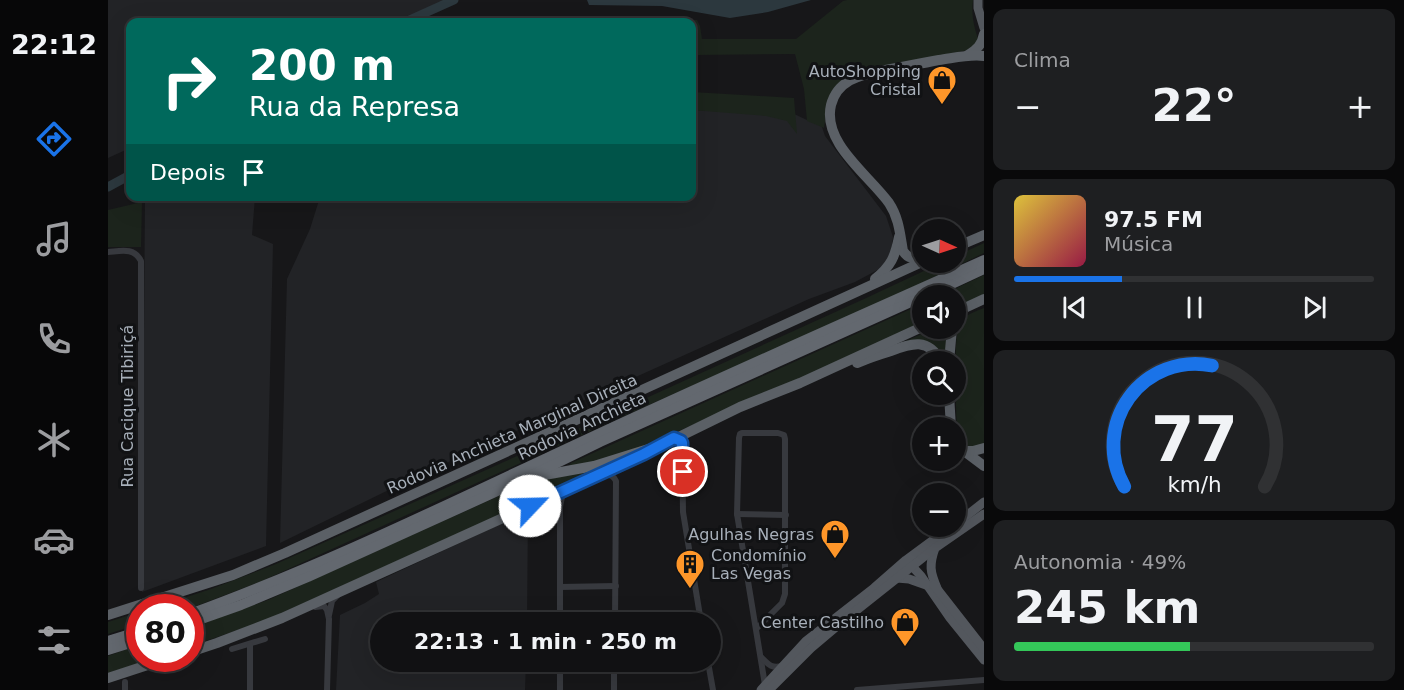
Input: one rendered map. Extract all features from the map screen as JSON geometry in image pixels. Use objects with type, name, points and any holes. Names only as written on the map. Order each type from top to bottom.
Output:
[{"type":"highway","points":[[968,55],[982,43],[984,34]]},
{"type":"highway","points":[[912,258],[903,250],[896,216],[888,202],[837,142],[830,122],[832,100],[838,90],[859,75],[968,55],[984,56]]},
{"type":"highway","points":[[861,290],[885,272],[890,265],[897,249],[900,231]]},
{"type":"highway","points":[[966,243],[984,235]]},
{"type":"highway","name":"Rodovia Anchieta","points":[[204,609],[305,569],[984,260]]},
{"type":"highway","name":"Rodovia Anchieta Marginal Direita","points":[[108,615],[233,575],[285,553],[912,267]]},
{"type":"highway","name":"Rodovia Anchieta","points":[[948,285],[984,269]]},
{"type":"highway","name":"Rodovia Anchieta","points":[[204,618],[241,606],[299,581],[912,301]]},
{"type":"highway","points":[[966,308],[981,301]]},
{"type":"highway","points":[[966,312],[981,301]]},
{"type":"highway","points":[[800,383],[912,332]]},
{"type":"highway","points":[[204,647],[282,618],[569,488],[740,407],[911,344],[924,344],[934,351]]},
{"type":"highway","points":[[524,479],[594,466],[658,446]]},
{"type":"highway","points":[[968,454],[984,448]]},
{"type":"highway","points":[[968,454],[984,457]]},
{"type":"highway","points":[[968,454],[984,466]]},
{"type":"highway","points":[[108,641],[126,635]]},
{"type":"highway","points":[[108,650],[126,644]]},
{"type":"highway","points":[[108,678],[126,672]]},
{"type":"main road","points":[[979,0],[984,7]]},
{"type":"main road","points":[[979,0],[978,8],[984,28]]},
{"type":"main road","points":[[966,518],[984,507]]},
{"type":"main road","points":[[768,689],[811,648],[897,579],[912,561],[935,548],[984,507]]},
{"type":"main road","points":[[768,689],[782,666],[806,641],[912,561],[939,537]]},
{"type":"main road","points":[[935,548],[930,568],[938,591]]},
{"type":"main road","points":[[912,561],[950,618],[984,660]]},
{"type":"main road","points":[[912,561],[984,649]]},
{"type":"main road","points":[[897,579],[909,579],[928,585]]},
{"type":"street","name":"Rua Cacique Tibiriçá","points":[[108,252],[134,252],[138,254],[141,261],[141,588]]},
{"type":"street","points":[[756,629],[782,603],[784,598],[785,436],[744,432],[739,438],[736,514],[756,629],[761,657],[768,689]]},
{"type":"street","points":[[674,438],[682,443],[682,512],[699,612]]},
{"type":"street","points":[[601,473],[611,475],[615,481],[615,612]]},
{"type":"street","points":[[560,612],[560,507],[562,497],[569,488]]},
{"type":"street","points":[[736,514],[786,515]]},
{"type":"street","points":[[327,690],[329,619],[333,599],[351,586]]},
{"type":"street","points":[[560,586],[616,586]]},
{"type":"street","points":[[282,618],[320,605],[326,607],[329,619]]},
{"type":"street","points":[[232,649],[265,639]]},
{"type":"street","points":[[250,645],[250,690]]},
{"type":"street","points":[[761,657],[773,667],[782,666]]},
{"type":"street","points":[[560,672],[560,690]]},
{"type":"street","points":[[614,690],[615,672]]},
{"type":"street","points":[[710,672],[713,690]]},
{"type":"street","points":[[857,690],[913,688],[984,680]]},
{"type":"street","points":[[125,682],[125,690]]},
{"type":"shaded area","points":[[108,0],[458,0],[417,18],[126,18],[126,150],[108,158]]},
{"type":"shaded area","points":[[587,0],[811,0],[768,12],[730,18],[662,6],[589,5]]},
{"type":"shaded area","points":[[973,0],[973,21],[979,41],[969,50],[853,72],[835,88],[828,100],[824,128],[807,121],[804,89],[795,54],[696,55],[696,20],[700,26],[702,39],[796,39],[843,1]]},
{"type":"shaded area","points":[[696,92],[794,98],[797,134],[787,121],[766,116],[696,110]]},
{"type":"shaded area","points":[[696,110],[792,113],[807,120],[820,121],[825,136],[886,216],[893,237],[891,255],[883,267],[855,282],[809,299],[529,425],[280,543],[287,279],[310,229],[319,201],[696,201]]},
{"type":"shaded area","points":[[145,201],[255,201],[252,235],[273,244],[266,546],[142,592]]},
{"type":"shaded area","points":[[142,202],[141,247],[108,247],[108,210]]},
{"type":"shaded area","points":[[984,243],[984,253],[966,262],[966,251]]},
{"type":"shaded area","points":[[920,273],[943,273],[262,581],[204,603],[204,594],[196,594],[276,564]]},
{"type":"shaded area","points":[[984,275],[984,294],[966,302],[966,285],[963,285]]},
{"type":"shaded area","points":[[984,308],[984,445],[968,447],[966,445],[966,417],[957,417],[957,405],[966,405],[966,351],[956,351],[956,340],[966,339],[966,317]]},
{"type":"shaded area","points":[[912,309],[912,327],[782,387],[643,446],[605,459],[568,467],[571,463]]},
{"type":"shaded area","points":[[912,338],[949,339],[948,351],[899,344]]},
{"type":"shaded area","points":[[616,462],[264,621],[204,642],[204,623],[268,600],[530,482]]},
{"type":"shaded area","points":[[528,511],[527,612],[370,612],[370,672],[526,672],[525,690],[336,690],[340,615],[379,594],[376,582]]},
{"type":"shaded area","points":[[126,616],[126,628],[108,634],[108,622]]},
{"type":"shaded area","points":[[126,650],[126,667],[108,673],[108,656]]},
{"type":"waterway","points":[[414,18],[454,0]]},
{"type":"waterway","points":[[108,187],[126,177]]},
{"type":"place","name":"AutoShopping Cristal","points":[[942,106]]},
{"type":"place","name":"Agulhas Negras","points":[[835,560]]},
{"type":"place","name":"Condomínio Las Vegas","points":[[690,590]]},
{"type":"place","name":"Center Castilho","points":[[905,648]]},
{"type":"route","points":[[530,506],[674,438],[682,443],[683,472]]}]
